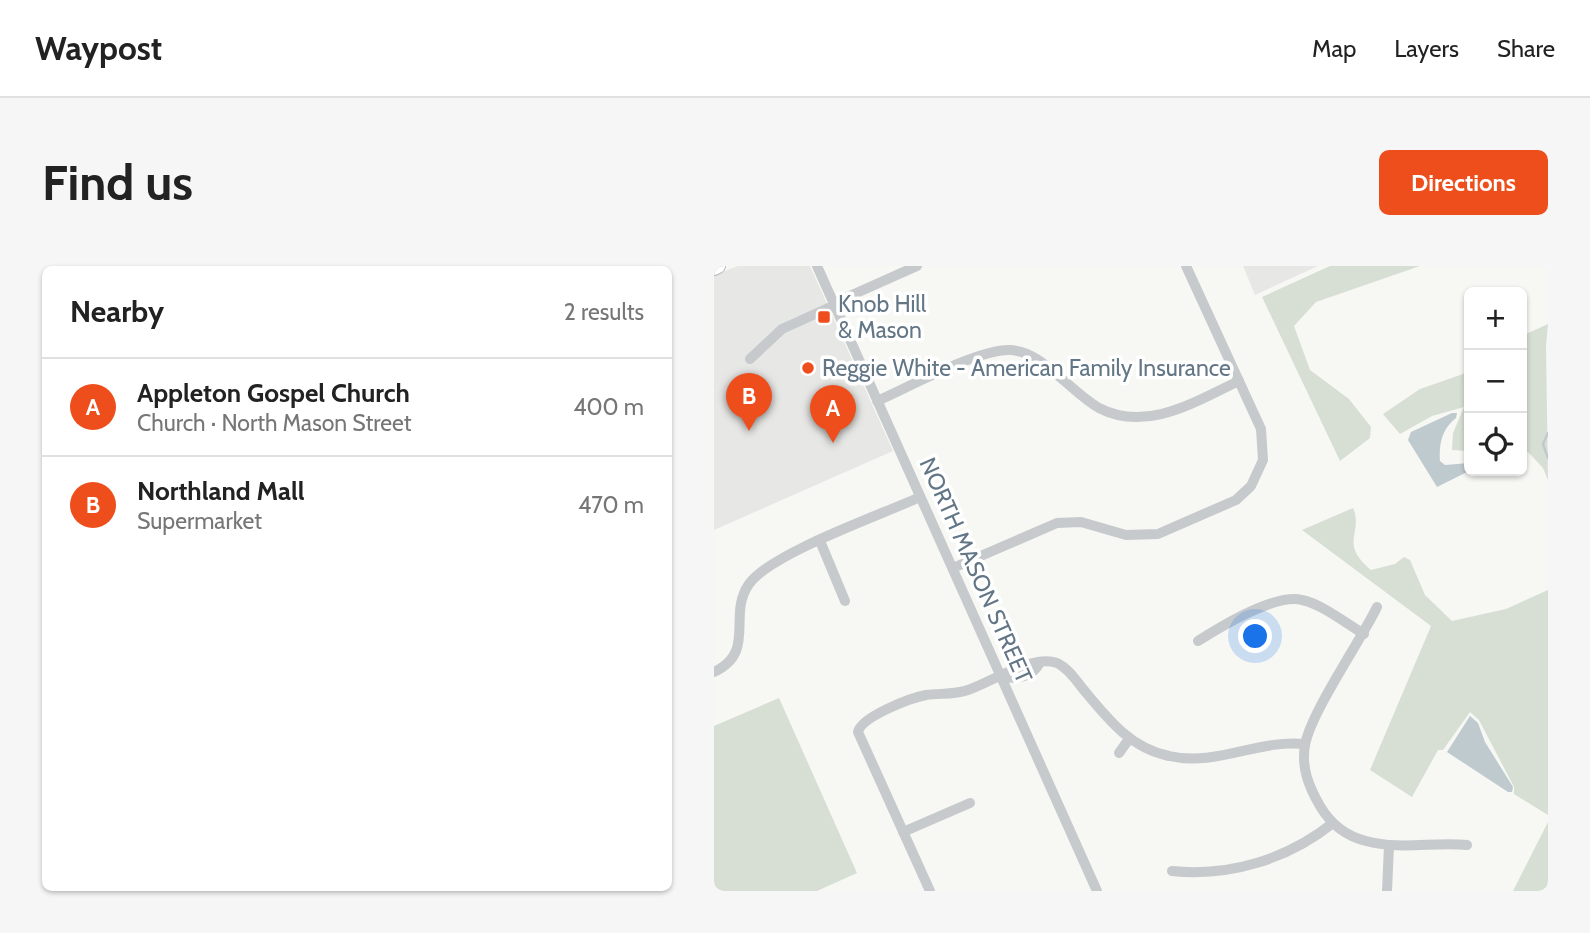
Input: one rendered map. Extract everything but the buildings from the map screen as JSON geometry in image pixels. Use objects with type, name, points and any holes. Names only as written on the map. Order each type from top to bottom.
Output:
[{"type":"street","name":"NORTH MASON STREET","points":[[817,266],[1097,891]]},
{"type":"street","points":[[750,359],[782,329],[917,266]]},
{"type":"street","points":[[953,568],[1057,523],[1082,522],[1126,534],[1149,536],[1167,531],[1241,497],[1258,476],[1264,451],[1261,429],[1186,266]]},
{"type":"street","points":[[877,401],[981,356],[1003,350],[1023,352],[1037,358],[1091,403],[1122,416],[1164,414],[1239,381]]},
{"type":"street","points":[[714,672],[731,662],[737,651],[741,605],[750,582],[771,564],[920,497]]},
{"type":"street","points":[[820,541],[845,601]]},
{"type":"street","points":[[1198,641],[1220,627],[1276,602],[1294,598],[1310,603],[1364,634]]},
{"type":"street","points":[[1377,607],[1315,719],[1305,744],[1307,781],[1333,823],[1363,840],[1390,846],[1467,845]]},
{"type":"street","points":[[925,890],[862,744],[859,727],[872,716],[915,698],[958,693],[1002,677],[1017,679],[1035,672],[1039,664],[1053,662],[1069,671],[1129,739],[1158,753],[1198,760],[1226,757],[1270,743],[1305,744]]},
{"type":"street","points":[[1119,753],[1129,739]]},
{"type":"street","points":[[902,832],[970,803]]},
{"type":"street","points":[[1172,871],[1201,871],[1272,859],[1302,846],[1333,823]]},
{"type":"street","points":[[1387,891],[1390,846]]},
{"type":"shaded area","points":[[738,266],[810,266],[893,451],[714,530],[714,275]]},
{"type":"shaded area","points":[[1243,266],[1318,266],[1255,295]]},
{"type":"shaded area","points":[[1330,266],[1420,266],[1316,302],[1294,326],[1310,370],[1349,399],[1371,427],[1370,438],[1340,461],[1262,297]]},
{"type":"shaded area","points":[[1548,324],[1548,480],[1543,468],[1527,452],[1527,334]]},
{"type":"shaded area","points":[[1463,374],[1464,407],[1432,416],[1400,434],[1383,414],[1420,389]]},
{"type":"shaded area","points":[[1464,407],[1464,451],[1452,450],[1453,433]]},
{"type":"shaded area","points":[[1457,413],[1442,437],[1440,461],[1445,465],[1464,463],[1464,474],[1437,487],[1408,440],[1411,432]]},
{"type":"shaded area","points":[[1353,508],[1356,517],[1354,545],[1361,561],[1371,570],[1395,564],[1404,557],[1410,560],[1425,595],[1452,621],[1506,609],[1548,590],[1548,815],[1514,794],[1514,787],[1479,720],[1470,712],[1443,750],[1438,750],[1412,797],[1370,770],[1431,626],[1302,530]]},
{"type":"shaded area","points":[[779,698],[857,873],[817,891],[714,891],[714,726]]},
{"type":"shaded area","points":[[1470,716],[1478,723],[1485,742],[1513,787],[1512,792],[1447,752]]},
{"type":"shaded area","points":[[1548,822],[1548,891],[1513,891]]},
{"type":"waterway","points":[[1548,433],[1543,444],[1548,458]]},
{"type":"place","name":"Knob Hill & Mason","points":[[824,317]]},
{"type":"place","name":"Reggie White - American Family Insurance","points":[[808,368]]},
{"type":"place","name":"Northland Mall","points":[[749,431]]},
{"type":"place","name":"Appleton Gospel Church","points":[[833,443]]}]
